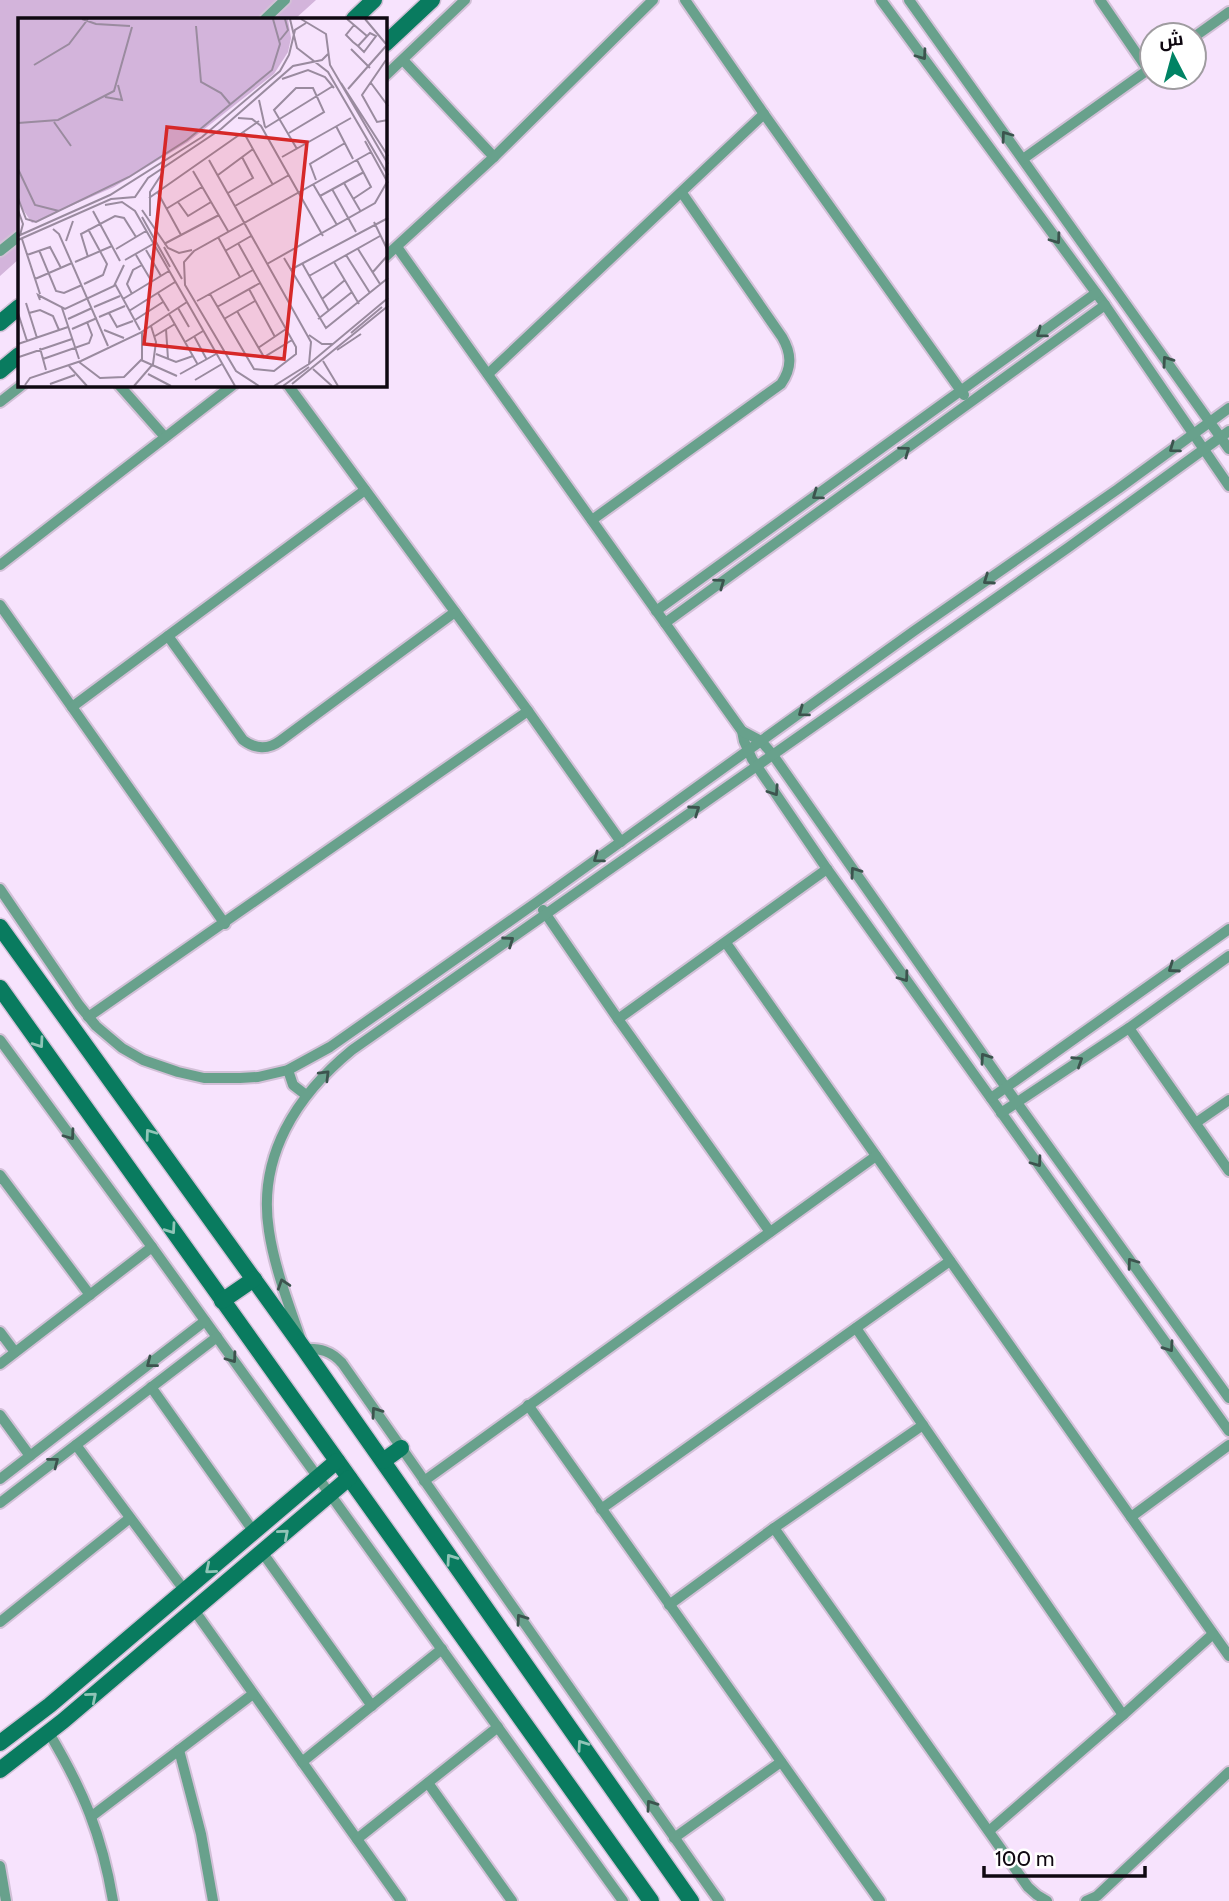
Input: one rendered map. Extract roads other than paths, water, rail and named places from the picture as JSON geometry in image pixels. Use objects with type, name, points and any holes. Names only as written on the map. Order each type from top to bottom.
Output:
[{"type":"street","points":[[266,18],[285,0]]},
{"type":"street","points":[[355,18],[374,0]]},
{"type":"street","points":[[387,42],[432,0]]},
{"type":"street","points":[[387,74],[465,0]]},
{"type":"street","points":[[387,255],[494,157],[653,0]]},
{"type":"street","points":[[685,0],[970,404]]},
{"type":"street","points":[[881,0],[1105,305],[1229,486]]},
{"type":"street","points":[[909,0],[1210,422],[1225,434],[1229,449]]},
{"type":"street","points":[[1100,0],[1138,52]]},
{"type":"street","points":[[1208,27],[1229,12]]},
{"type":"street","points":[[403,60],[494,157]]},
{"type":"street","points":[[1023,159],[1138,78]]},
{"type":"street","points":[[973,125],[989,112]]},
{"type":"street","points":[[488,374],[764,114]]},
{"type":"street","points":[[592,520],[781,384],[790,366],[790,356],[782,337],[682,193]]},
{"type":"street","points":[[0,251],[18,237]]},
{"type":"street","points":[[397,247],[742,731],[748,751],[757,766],[827,869],[1229,1431]]},
{"type":"street","points":[[656,611],[1096,293]]},
{"type":"street","points":[[665,623],[1105,305]]},
{"type":"street","points":[[0,323],[18,308]]},
{"type":"street","points":[[0,371],[18,356]]},
{"type":"street","points":[[0,402],[19,387]]},
{"type":"street","points":[[121,387],[165,437]]},
{"type":"street","points":[[0,565],[230,387]]},
{"type":"street","points":[[289,387],[621,842]]},
{"type":"street","points":[[0,889],[88,1017],[122,1048],[143,1060],[178,1073],[204,1077],[258,1077],[288,1070],[330,1047],[537,902],[1229,408]]},
{"type":"street","points":[[304,1349],[272,1247],[267,1205],[276,1149],[289,1121],[325,1074],[352,1050],[774,755],[1225,434]]},
{"type":"street","points":[[72,707],[365,490]]},
{"type":"street","points":[[0,605],[225,924]]},
{"type":"street","points":[[168,636],[243,740],[249,745],[263,748],[280,741],[455,612]]},
{"type":"street","points":[[88,1017],[528,711]]},
{"type":"street","points":[[742,731],[761,741],[774,755],[1005,1086],[1229,1398]]},
{"type":"street","points":[[618,1019],[827,869]]},
{"type":"street","points":[[537,902],[770,1232]]},
{"type":"street","points":[[0,927],[304,1349],[691,1901]]},
{"type":"street","points":[[990,1098],[1229,929]]},
{"type":"street","points":[[726,943],[1229,1656]]},
{"type":"street","points":[[1001,1113],[1129,1028],[1229,956]]},
{"type":"street","points":[[0,988],[651,1901]]},
{"type":"street","points":[[1129,1028],[1229,1171]]},
{"type":"street","points":[[0,1041],[331,1494],[623,1901]]},
{"type":"street","points":[[288,1070],[293,1085],[306,1096]]},
{"type":"street","points":[[1197,1122],[1229,1100]]},
{"type":"street","points":[[424,1480],[876,1156]]},
{"type":"street","points":[[0,1175],[90,1295]]},
{"type":"street","points":[[0,1363],[152,1247]]},
{"type":"street","points":[[601,1509],[950,1261]]},
{"type":"street","points":[[222,1301],[254,1279]]},
{"type":"street","points":[[0,1479],[205,1321]]},
{"type":"street","points":[[856,1328],[1123,1715]]},
{"type":"street","points":[[0,1332],[15,1352]]},
{"type":"street","points":[[0,1503],[217,1337]]},
{"type":"street","points":[[304,1349],[319,1349],[337,1358],[719,1901]]},
{"type":"street","points":[[151,1387],[254,1532]]},
{"type":"street","points":[[528,1405],[880,1901]]},
{"type":"street","points":[[0,1415],[30,1456]]},
{"type":"street","points":[[669,1605],[923,1425]]},
{"type":"street","points":[[76,1445],[185,1591]]},
{"type":"street","points":[[1131,1517],[1229,1446]]},
{"type":"street","points":[[383,1461],[401,1448]]},
{"type":"street","points":[[0,1743],[50,1705],[337,1461]]},
{"type":"street","points":[[0,1770],[49,1733],[349,1478]]},
{"type":"street","points":[[0,1622],[130,1518]]},
{"type":"street","points":[[775,1528],[1028,1887],[1047,1901]]},
{"type":"street","points":[[262,1552],[372,1706]]},
{"type":"street","points":[[194,1610],[401,1901]]},
{"type":"street","points":[[989,1831],[1213,1634]]},
{"type":"street","points":[[302,1762],[442,1649]]},
{"type":"street","points":[[92,1816],[253,1694]]},
{"type":"street","points":[[50,1705],[63,1721]]},
{"type":"street","points":[[357,1839],[498,1727]]},
{"type":"street","points":[[49,1733],[72,1772],[92,1816],[107,1867],[113,1901]]},
{"type":"street","points":[[179,1750],[201,1834],[213,1901]]},
{"type":"street","points":[[674,1838],[781,1762]]},
{"type":"street","points":[[1086,1901],[1097,1896],[1229,1772]]},
{"type":"street","points":[[428,1783],[512,1901]]},
{"type":"street","points":[[0,1866],[6,1901]]}]
